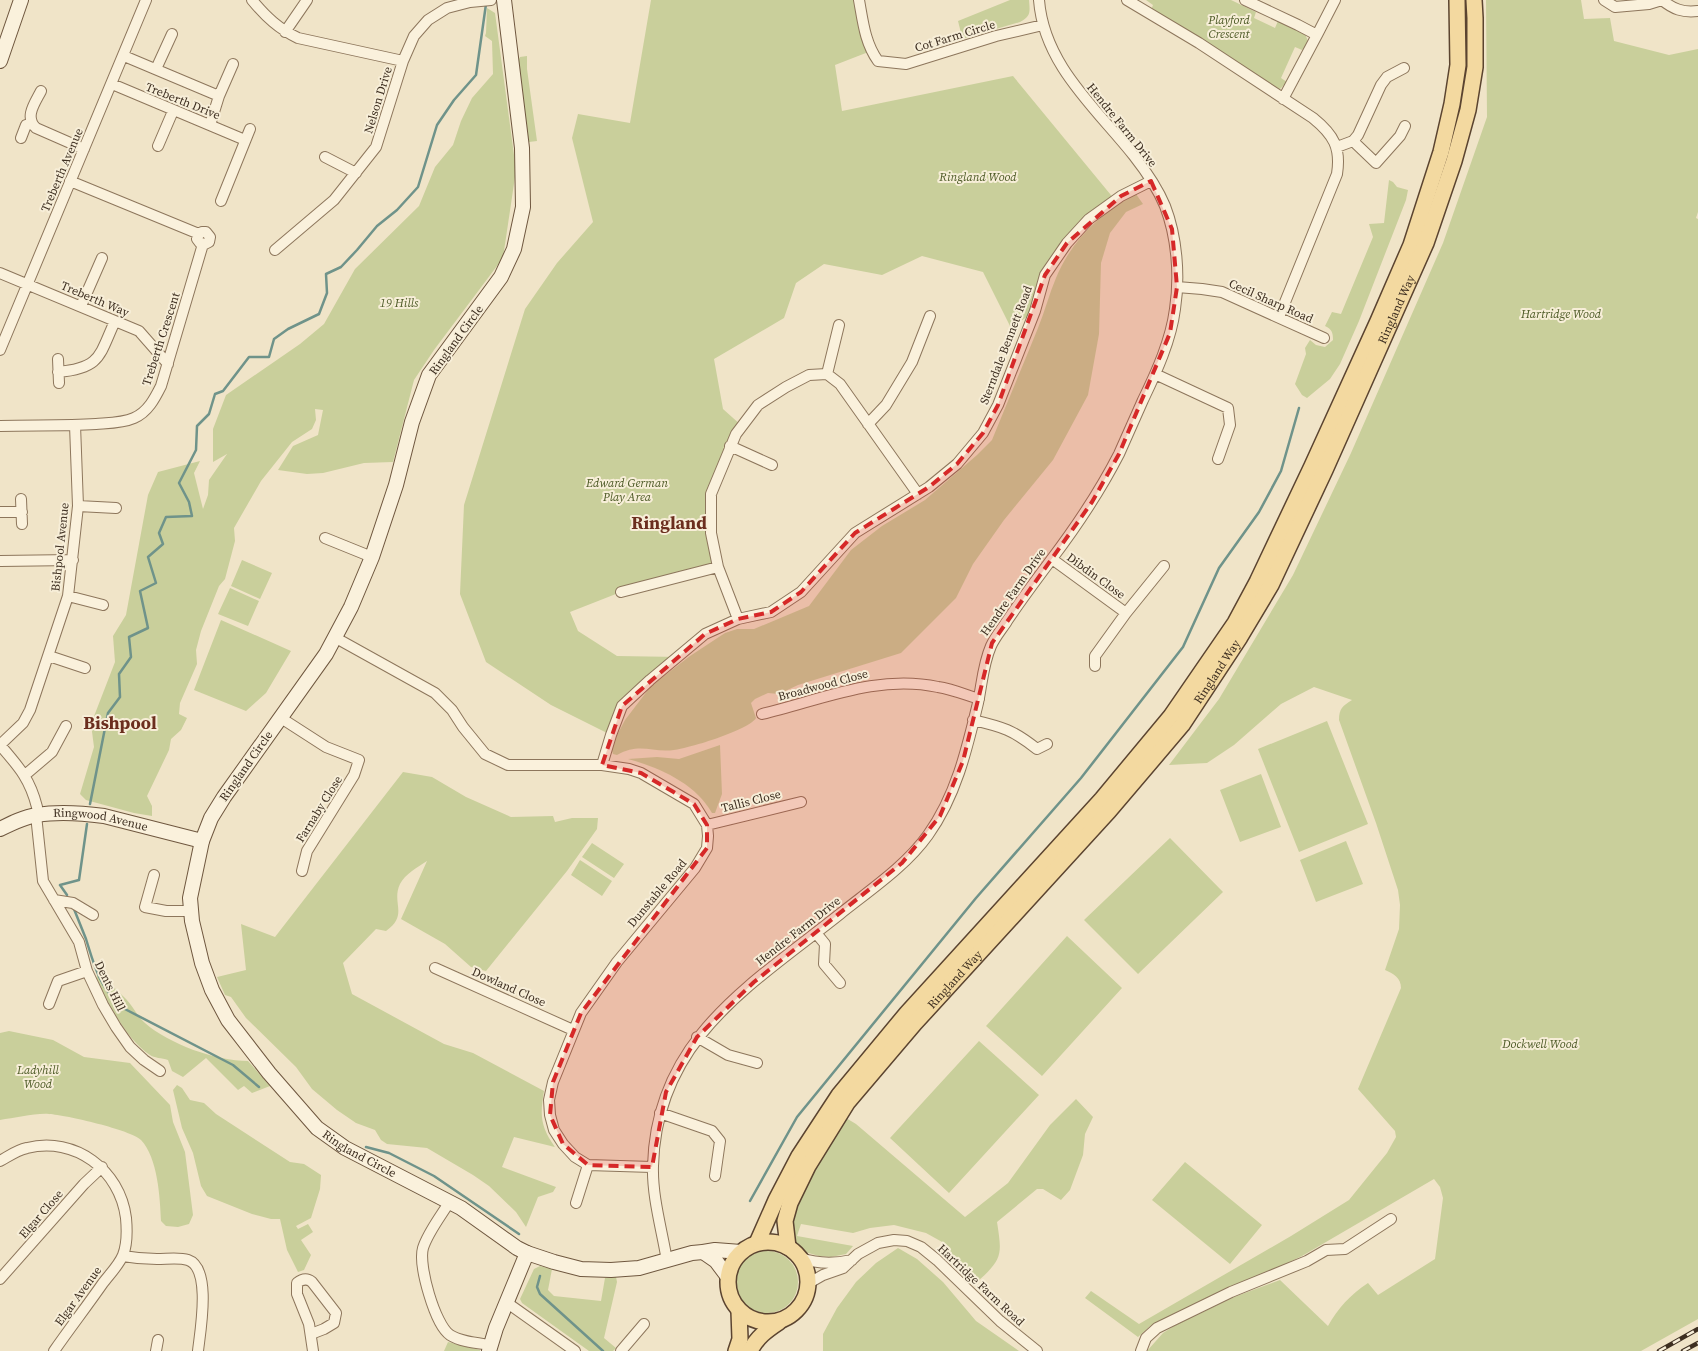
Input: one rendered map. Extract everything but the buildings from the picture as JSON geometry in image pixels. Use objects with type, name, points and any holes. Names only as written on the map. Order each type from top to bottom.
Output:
[{"type":"main road","name":"Ringland Way","points":[[757,1243],[776,1200],[799,1156],[838,1095],[908,1013],[1125,772],[1171,716],[1235,622],[1257,582],[1312,466],[1411,245],[1441,152],[1452,104],[1458,65],[1457,0]]},
{"type":"main road","name":"Ringland Way","points":[[788,1247],[784,1221],[790,1203],[808,1166],[847,1103],[915,1024],[1109,811],[1182,725],[1240,637],[1271,585],[1325,470],[1426,243],[1454,160],[1468,110],[1475,67],[1474,0]]},
{"type":"main road","points":[[750,1351],[758,1338],[766,1330],[783,1320],[793,1314],[801,1306],[807,1295],[809,1283],[807,1270],[801,1258],[788,1247],[778,1243],[757,1243],[741,1252],[735,1260],[728,1277],[730,1295],[739,1311],[749,1318],[760,1322],[783,1320]]},
{"type":"main road","points":[[736,1351],[740,1339],[739,1311]]},
{"type":"street","points":[[0,62],[21,0]]},
{"type":"street","name":"Treberth Avenue","points":[[0,350],[146,0]]},
{"type":"street","points":[[252,0],[272,22],[285,32],[298,38],[403,61]]},
{"type":"street","points":[[285,32],[307,0]]},
{"type":"street","name":"Nelson Drive","points":[[275,250],[334,200],[376,147],[403,61],[414,36],[428,20],[447,8],[470,2],[492,0]]},
{"type":"street","name":"Ringland Circle","points":[[504,0],[522,148],[523,206],[514,249],[501,277],[429,375],[412,422],[396,485],[372,556],[336,638],[211,818],[202,841],[190,898],[194,935],[212,990],[224,1012],[258,1060],[317,1128],[345,1148],[450,1201],[528,1253],[581,1269],[611,1270],[639,1268],[692,1253],[715,1250],[741,1252]]},
{"type":"street","name":"Cot Farm Circle","points":[[859,0],[864,33],[871,51],[878,61],[906,64],[996,36],[1043,25]]},
{"type":"street","name":"Hendre Farm Drive","points":[[667,1261],[652,1167],[656,1129],[666,1092],[678,1067],[698,1037],[721,1011],[884,879],[926,838],[940,816],[954,787],[963,761],[979,699],[983,670],[992,643],[1035,579],[1052,559],[1092,502],[1118,454],[1155,374],[1170,333],[1175,312],[1177,287],[1172,229],[1164,204],[1135,157],[1078,92],[1066,75],[1043,25],[1039,0]]},
{"type":"street","points":[[1127,0],[1199,43],[1322,125],[1336,147],[1339,159],[1336,174],[1279,317]]},
{"type":"street","points":[[1245,0],[1317,35]]},
{"type":"street","points":[[1283,99],[1335,0]]},
{"type":"street","points":[[1604,0],[1615,7],[1649,4],[1662,0],[1678,10],[1698,11]]},
{"type":"street","points":[[156,69],[172,34]]},
{"type":"street","points":[[124,56],[219,96]]},
{"type":"street","points":[[210,125],[219,96],[233,64]]},
{"type":"street","points":[[1336,147],[1353,141],[1358,135],[1381,85],[1387,77],[1404,68]]},
{"type":"street","name":"Treberth Drive","points":[[112,84],[245,140]]},
{"type":"street","points":[[41,91],[30,114],[32,124],[36,128],[84,149]]},
{"type":"street","points":[[158,146],[173,111]]},
{"type":"street","points":[[21,138],[26,125],[32,124]]},
{"type":"street","points":[[1353,141],[1376,163],[1400,136],[1405,126]]},
{"type":"street","points":[[221,202],[250,129]]},
{"type":"street","points":[[325,157],[356,173]]},
{"type":"street","name":"Treberth Crescent","points":[[0,426],[113,423],[134,418],[150,406],[156,396],[168,364],[201,239],[70,181]]},
{"type":"street","name":"Sterndale Bennett Road","points":[[602,765],[610,735],[622,706],[705,634],[738,619],[771,612],[801,592],[855,533],[929,487],[957,464],[983,433],[998,405],[1035,311],[1045,275],[1067,243],[1090,219],[1121,196],[1151,181]]},
{"type":"street","points":[[81,306],[102,258]]},
{"type":"street","name":"Treberth Way","points":[[0,274],[138,331],[168,364]]},
{"type":"street","name":"Cecil Sharp Road","points":[[1177,287],[1202,288],[1222,292],[1324,338]]},
{"type":"street","points":[[868,424],[886,405],[912,362],[930,316]]},
{"type":"street","points":[[58,372],[87,367],[95,361],[115,321]]},
{"type":"street","points":[[828,374],[839,325]]},
{"type":"street","points":[[58,359],[58,383]]},
{"type":"street","points":[[738,619],[718,567],[711,533],[711,494],[736,434],[758,405],[809,375],[828,374],[840,384],[918,494]]},
{"type":"street","points":[[1155,374],[1228,408],[1230,425],[1218,459]]},
{"type":"street","name":"Bishpool Avenue","points":[[0,745],[23,723],[30,710],[68,596],[78,506],[75,425]]},
{"type":"street","points":[[730,446],[772,465]]},
{"type":"street","points":[[21,499],[22,524]]},
{"type":"street","points":[[78,506],[116,508]]},
{"type":"street","points":[[0,512],[22,512]]},
{"type":"street","points":[[325,538],[372,556]]},
{"type":"street","name":"Dibdin Close","points":[[1052,559],[1126,613]]},
{"type":"street","points":[[0,561],[73,560]]},
{"type":"street","name":"Dibdin Close","points":[[1095,666],[1095,656],[1126,613],[1164,566]]},
{"type":"street","points":[[621,592],[718,567]]},
{"type":"street","points":[[68,596],[104,605]]},
{"type":"street","points":[[336,638],[434,693],[452,710],[463,727],[486,754],[508,765],[602,765],[641,772],[694,804],[707,825]]},
{"type":"street","points":[[49,656],[86,668]]},
{"type":"street","name":"Broadwood Close","points":[[762,714],[843,691],[876,684],[907,683],[939,687],[979,699]]},
{"type":"street","name":"Farnaby Close","points":[[281,718],[326,747],[359,760],[354,775],[307,852],[302,871]]},
{"type":"street","points":[[973,720],[1001,726],[1017,734],[1037,749],[1047,744]]},
{"type":"street","points":[[25,774],[52,752],[66,726]]},
{"type":"street","name":"Dents Hill","points":[[0,745],[25,774],[34,794],[43,881],[79,942],[87,971],[103,1005],[130,1047],[160,1071]]},
{"type":"street","name":"Tallis Close","points":[[707,825],[802,802]]},
{"type":"street","name":"Ringwood Avenue","points":[[0,829],[36,811],[104,816],[202,841]]},
{"type":"street","name":"Dunstable Road","points":[[588,1164],[575,1157],[554,1130],[549,1100],[553,1082],[573,1030],[597,988],[635,939],[695,868],[707,848],[707,825]]},
{"type":"street","points":[[154,875],[145,907],[166,911],[191,911]]},
{"type":"street","points":[[54,900],[73,903],[93,915]]},
{"type":"street","points":[[816,933],[825,944],[824,964],[840,982]]},
{"type":"street","name":"Dowland Close","points":[[435,968],[573,1030]]},
{"type":"street","points":[[50,1004],[58,981],[87,971]]},
{"type":"street","points":[[698,1037],[728,1055],[757,1063]]},
{"type":"street","points":[[660,1114],[712,1131],[720,1141],[715,1176]]},
{"type":"street","points":[[0,1161],[16,1152],[41,1146],[55,1146],[89,1157],[102,1168],[117,1186],[122,1199],[127,1226],[123,1256],[142,1259],[189,1260],[195,1265],[202,1279],[202,1310],[198,1351]]},
{"type":"street","points":[[576,1203],[588,1164],[652,1167]]},
{"type":"street","name":"Elgar Close","points":[[0,1279],[79,1190],[102,1168]]},
{"type":"street","points":[[450,1201],[429,1235],[423,1249],[422,1263],[435,1314],[446,1332],[451,1336],[490,1348],[506,1302],[528,1253]]},
{"type":"street","points":[[1141,1351],[1146,1338],[1157,1328],[1231,1292],[1307,1261],[1326,1250],[1345,1249],[1391,1219]]},
{"type":"street","name":"Hartridge Farm Road","points":[[809,1283],[823,1275],[843,1268],[865,1249],[878,1243],[894,1240],[907,1241],[921,1247],[937,1260],[1000,1321],[1037,1351]]},
{"type":"street","points":[[703,1252],[716,1261],[728,1277]]},
{"type":"street","name":"Elgar Avenue","points":[[54,1351],[123,1256]]},
{"type":"street","name":"Hartridge Farm Road","points":[[801,1258],[825,1263],[852,1260]]},
{"type":"street","points":[[311,1334],[334,1323],[336,1313],[312,1282],[309,1279],[304,1279],[297,1284],[296,1294],[309,1324],[313,1351]]},
{"type":"street","points":[[506,1302],[575,1351]]},
{"type":"street","points":[[621,1351],[644,1324]]},
{"type":"street","points":[[156,1351],[158,1340]]},
{"type":"highlighted area","points":[[1151,181],[1172,229],[1177,287],[1170,333],[1119,454],[1092,502],[992,643],[963,761],[940,816],[902,863],[754,982],[697,1037],[666,1092],[652,1167],[588,1165],[563,1144],[550,1115],[553,1082],[581,1013],[707,848],[707,825],[694,804],[641,773],[602,765],[622,706],[705,634],[738,619],[771,612],[801,592],[855,533],[929,487],[957,464],[983,433],[998,405],[1045,275],[1067,243],[1121,196]]},
{"type":"green space","name":"Ringland Wood","points":[[651,0],[859,0],[871,51],[835,65],[842,111],[1013,76],[1115,200],[1089,219],[1045,275],[1035,311],[1011,328],[983,272],[922,256],[882,275],[824,264],[796,283],[784,318],[714,359],[723,409],[742,426],[711,494],[718,567],[621,592],[570,612],[578,631],[617,656],[680,657],[622,706],[611,735],[551,705],[486,662],[460,594],[464,505],[525,309],[557,263],[593,222],[572,138],[578,114],[630,123]]},
{"type":"green space","points":[[1010,0],[1029,0],[1029,13],[1024,20],[948,43],[946,38],[961,33],[958,21]]},
{"type":"green space","name":"Playford Crescent","points":[[1146,0],[1231,0],[1256,12],[1254,18],[1275,28],[1278,21],[1305,34],[1308,41],[1302,50],[1295,47],[1281,78],[1287,82],[1280,89],[1271,87],[1151,10],[1153,5]]},
{"type":"green space","points":[[1486,0],[1581,0],[1584,19],[1610,18],[1614,41],[1669,55],[1698,49],[1698,212],[1696,218],[1698,219],[1698,1319],[1641,1351],[1147,1351],[1163,1333],[1174,1326],[1234,1297],[1280,1280],[1328,1326],[1345,1302],[1368,1283],[1378,1295],[1435,1259],[1443,1198],[1440,1187],[1434,1179],[1302,1256],[1206,1298],[1150,1326],[1138,1337],[1085,1298],[1091,1291],[1139,1324],[1291,1236],[1349,1200],[1387,1153],[1396,1137],[1395,1131],[1358,1089],[1401,988],[1400,982],[1396,977],[1385,970],[1399,929],[1400,905],[1398,890],[1376,823],[1339,720],[1342,708],[1352,700],[1314,687],[1281,704],[1234,745],[1207,763],[1169,765],[1219,699],[1293,575],[1351,453],[1443,243],[1487,117]]},
{"type":"green space","name":"19 Hills","points":[[487,8],[495,13],[516,170],[503,258],[434,350],[414,380],[393,462],[364,463],[323,473],[307,474],[278,470],[293,446],[318,435],[323,410],[315,409],[316,420],[312,429],[292,442],[261,481],[234,528],[235,541],[225,579],[219,586],[201,631],[196,650],[197,664],[180,703],[179,714],[187,718],[181,730],[171,739],[169,750],[147,796],[152,806],[152,816],[86,800],[80,794],[94,747],[91,724],[115,662],[113,636],[126,615],[148,495],[158,472],[200,461],[194,473],[203,509],[208,495],[209,480],[227,454],[213,462],[213,429],[226,395],[300,344],[324,324],[355,269],[419,206],[435,167],[453,145],[461,121],[472,98],[493,74],[492,41],[485,36]]},
{"type":"green space","points":[[527,56],[527,69],[537,141],[529,142],[516,65],[520,57]]},
{"type":"green space","points":[[1389,180],[1397,187],[1408,190],[1406,200],[1359,321],[1340,364],[1330,379],[1307,398],[1302,395],[1295,384],[1306,354],[1305,348],[1310,340],[1316,345],[1325,347],[1333,340],[1332,332],[1325,326],[1332,312],[1341,314],[1373,237],[1369,224],[1384,223]]},
{"type":"green space","points":[[1136,194],[1143,204],[1126,212],[1110,233],[1101,263],[1099,334],[1088,395],[1053,460],[1004,520],[973,564],[956,598],[901,653],[798,685],[779,694],[768,693],[755,699],[751,703],[756,718],[742,728],[718,738],[682,749],[666,751],[639,748],[617,755],[613,754],[615,739],[625,720],[651,686],[690,656],[725,633],[737,629],[754,629],[809,606],[851,550],[882,526],[925,500],[992,440],[1062,265],[1088,229],[1123,201]]},
{"type":"green space","points":[[242,560],[272,573],[260,599],[231,586]]},
{"type":"green space","points":[[230,588],[259,601],[248,626],[218,614]]},
{"type":"green space","points":[[221,620],[291,651],[266,693],[246,711],[194,690]]},
{"type":"green space","points":[[1327,721],[1368,824],[1299,852],[1258,749]]},
{"type":"green space","points":[[720,745],[722,794],[715,813],[712,813],[696,793],[676,778],[628,759],[657,757],[679,759]]},
{"type":"green space","points":[[403,772],[432,777],[466,797],[511,817],[553,816],[555,822],[572,818],[598,818],[597,829],[567,871],[486,971],[471,967],[445,944],[401,919],[427,861],[402,880],[397,897],[397,920],[393,925],[386,931],[376,929],[343,963],[352,994],[444,1044],[473,1053],[544,1091],[542,1120],[546,1133],[555,1147],[514,1137],[502,1167],[556,1187],[553,1192],[538,1197],[526,1227],[516,1212],[489,1186],[473,1175],[427,1148],[387,1144],[381,1140],[375,1130],[356,1123],[337,1110],[312,1089],[296,1067],[246,1018],[231,997],[225,995],[217,977],[246,970],[241,924],[275,937]]},
{"type":"green space","points":[[1261,774],[1281,827],[1240,842],[1220,790]]},
{"type":"green space","points":[[1170,838],[1223,892],[1138,974],[1084,920]]},
{"type":"green space","points":[[1346,841],[1363,884],[1316,902],[1300,860]]},
{"type":"green space","points":[[592,843],[624,864],[614,878],[582,857]]},
{"type":"green space","points":[[580,860],[612,881],[602,896],[571,875]]},
{"type":"green space","points":[[1067,936],[1122,988],[1042,1076],[986,1026]]},
{"type":"green space","points":[[98,972],[126,999],[142,1020],[155,1031],[180,1044],[208,1055],[248,1061],[270,1086],[252,1093],[244,1086],[238,1090],[206,1058],[183,1077],[172,1071],[168,1060],[150,1055],[126,1031],[96,981]]},
{"type":"green space","name":"Ladyhill Wood","points":[[9,1031],[53,1040],[84,1057],[130,1063],[170,1105],[173,1122],[185,1152],[193,1215],[189,1224],[178,1227],[166,1226],[161,1221],[155,1167],[147,1148],[135,1136],[83,1120],[49,1114],[0,1120],[0,1033]]},
{"type":"green space","points":[[979,1041],[1039,1095],[949,1193],[890,1138]]},
{"type":"green space","points":[[177,1085],[182,1088],[190,1100],[204,1103],[216,1114],[290,1162],[304,1164],[321,1175],[320,1189],[311,1218],[296,1226],[298,1229],[308,1224],[313,1232],[301,1240],[311,1255],[304,1270],[298,1272],[287,1250],[280,1219],[271,1219],[252,1214],[207,1196],[201,1186],[193,1153],[182,1128],[173,1090]]},
{"type":"green space","points":[[1076,1099],[1093,1117],[1085,1134],[1083,1155],[1070,1190],[1061,1200],[1043,1189],[1037,1189],[997,1222],[1000,1242],[999,1255],[992,1267],[978,1281],[969,1280],[941,1252],[944,1243],[926,1233],[894,1225],[870,1228],[853,1233],[801,1224],[797,1236],[853,1246],[846,1254],[831,1257],[805,1252],[791,1237],[792,1218],[796,1203],[846,1118],[856,1124],[965,1217],[1008,1183],[1050,1125]]},
{"type":"green space","points":[[1185,1162],[1262,1225],[1230,1264],[1152,1200]]},
{"type":"green space","points":[[898,1248],[917,1259],[943,1282],[976,1321],[1019,1351],[823,1351],[823,1334],[837,1308],[856,1282],[876,1263]]},
{"type":"green space","points":[[761,1251],[773,1251],[789,1260],[796,1270],[798,1282],[796,1294],[789,1304],[773,1313],[761,1313],[750,1308],[741,1299],[736,1288],[736,1276],[741,1265],[750,1256]]},
{"type":"green space","points":[[540,1266],[552,1269],[548,1290],[554,1296],[601,1301],[605,1278],[616,1277],[617,1282],[604,1338],[616,1348],[613,1351],[589,1351],[522,1303],[520,1299],[534,1269]]},
{"type":"green space","points":[[448,1342],[480,1350],[480,1351],[444,1351]]},
{"type":"waterway","points":[[90,804],[108,713],[120,697],[119,674],[131,657],[129,637],[148,628],[140,591],[156,583],[148,557],[163,544],[159,533],[166,517],[192,516],[189,502],[179,483],[196,450],[197,426],[209,414],[215,394],[223,391],[249,357],[269,357],[274,339],[288,329],[319,314],[327,293],[326,274],[341,267],[377,226],[397,210],[418,187],[437,125],[454,100],[476,75],[486,4]]},
{"type":"waterway","points":[[750,1201],[797,1117],[976,898],[1081,778],[1183,647],[1219,568],[1259,512],[1281,471],[1299,408]]},
{"type":"waterway","points":[[67,895],[60,885],[79,880],[87,824]]},
{"type":"waterway","points":[[74,909],[99,976],[121,1007],[233,1065],[259,1087]]},
{"type":"waterway","points":[[366,1147],[389,1153],[434,1176],[519,1234]]},
{"type":"waterway","points":[[540,1276],[537,1287],[540,1294],[603,1351]]},
{"type":"railway","points":[[1659,1351],[1698,1329]]},
{"type":"railway","points":[[1683,1351],[1698,1343]]},
{"type":"district","name":"Ringland","points":[[669,523]]},
{"type":"district","name":"Bishpool","points":[[120,723]]},
{"type":"park label","name":"Hartridge Wood","points":[[1561,314]]},
{"type":"park label","name":"Edward German Play Area","points":[[627,490]]},
{"type":"park label","name":"Dockwell Wood","points":[[1540,1044]]}]
